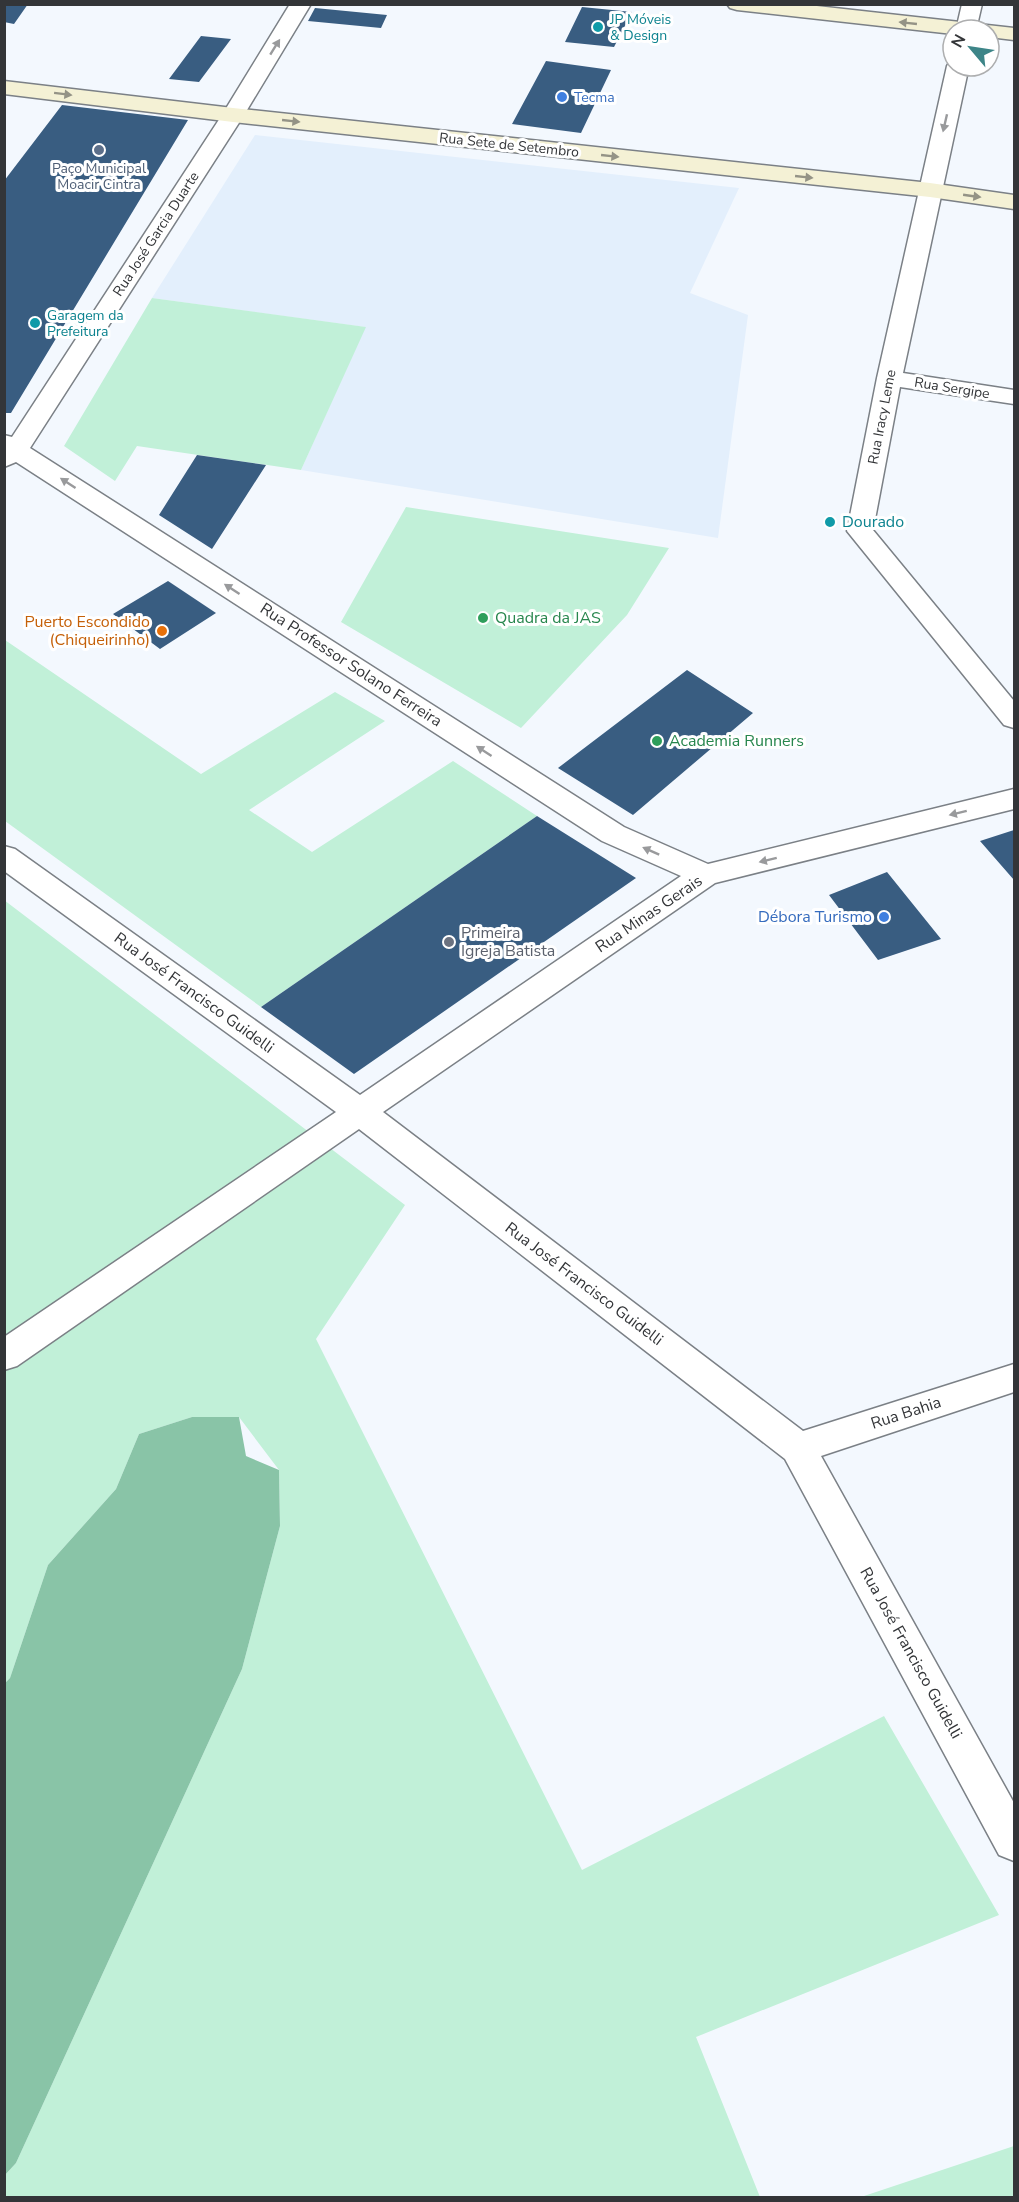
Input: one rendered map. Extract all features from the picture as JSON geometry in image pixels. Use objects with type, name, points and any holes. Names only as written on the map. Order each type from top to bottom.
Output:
[{"type":"main road","points":[[737,4],[941,27]]},
{"type":"main road","name":"Rua Sete de Setembro","points":[[4,87],[233,115],[930,190],[1014,202]]},
{"type":"street","name":"Rua José Garcia Duarte","points":[[8,450],[233,115],[301,4]]},
{"type":"street","name":"Rua Iracy Leme","points":[[955,78],[889,378],[860,531],[1014,719]]},
{"type":"street","name":"Rua Sergipe","points":[[889,378],[1014,397]]},
{"type":"street","name":"Rua Professor Solano Ferreira","points":[[8,450],[613,834],[705,875]]},
{"type":"street","name":"Rua Minas Gerais","points":[[4,1356],[705,875],[1014,799]]},
{"type":"street","name":"Rua José Francisco Guidelli","points":[[4,856],[360,1112],[798,1448],[1014,1842]]},
{"type":"street","name":"Rua Bahia","points":[[798,1448],[1014,1378]]},
{"type":"shaded area","points":[[255,135],[739,188],[690,293],[748,315],[718,538],[301,470],[365,327],[152,298]]},
{"type":"green space","points":[[152,298],[366,327],[301,470],[137,446],[115,481],[64,446]]},
{"type":"green space","name":"Quadra da JAS","points":[[406,507],[669,548],[627,615],[521,728],[341,622]]},
{"type":"green space","points":[[5,640],[201,774],[335,692],[385,721],[249,810],[312,852],[453,761],[537,816],[261,1007],[5,821]]},
{"type":"green space","points":[[4,900],[405,1205],[316,1339],[582,1870],[884,1716],[999,1915],[696,2037],[760,2197],[5,2197],[5,2175],[16,2163],[242,1669],[280,1526],[279,1470],[239,1417],[192,1417],[139,1434],[116,1489],[48,1565],[10,1678],[5,1683]]},
{"type":"green space","points":[[192,1417],[239,1417],[246,1456],[279,1470],[280,1526],[242,1669],[16,2163],[5,2175],[5,1683],[10,1678],[48,1565],[116,1489],[139,1434]]},
{"type":"green space","points":[[1014,2146],[1014,2197],[861,2197]]},
{"type":"building","points":[[4,4],[28,4],[14,24],[4,22]]},
{"type":"building","name":"JP Móveis & Design","points":[[582,7],[632,12],[614,47],[565,42]]},
{"type":"building","points":[[315,8],[387,15],[381,28],[308,21]]},
{"type":"building","points":[[201,36],[231,39],[199,82],[169,79]]},
{"type":"building","name":"Tecma","points":[[546,61],[611,70],[581,133],[512,124]]},
{"type":"building","points":[[62,105],[188,120],[11,413],[4,413],[4,181]]},
{"type":"building","points":[[197,455],[266,465],[212,549],[159,515]]},
{"type":"building","name":"Puerto Escondido (Chiqueirinho)","points":[[168,581],[216,613],[160,649],[113,614]]},
{"type":"building","name":"Academia Runners","points":[[687,670],[753,713],[633,815],[558,768]]},
{"type":"building","name":"Primeira Igreja Batista","points":[[537,816],[636,878],[354,1074],[261,1007]]},
{"type":"building","points":[[1014,830],[1014,880],[980,841]]},
{"type":"building","name":"Débora Turismo","points":[[887,872],[941,939],[878,960],[829,895]]},
{"type":"place","name":"JP Móveis & Design","points":[[598,27]]},
{"type":"place","name":"Tecma","points":[[562,97]]},
{"type":"place","name":"Paço Municipal Moacir Cintra","points":[[99,150]]},
{"type":"place","name":"Garagem da Prefeitura","points":[[35,323]]},
{"type":"place","name":"Dourado","points":[[830,522]]},
{"type":"place","name":"Quadra da JAS","points":[[483,618]]},
{"type":"place","name":"Puerto Escondido (Chiqueirinho)","points":[[162,631]]},
{"type":"place","name":"Academia Runners","points":[[657,741]]},
{"type":"place","name":"Débora Turismo","points":[[884,917]]},
{"type":"place","name":"Primeira Igreja Batista","points":[[449,942]]}]
